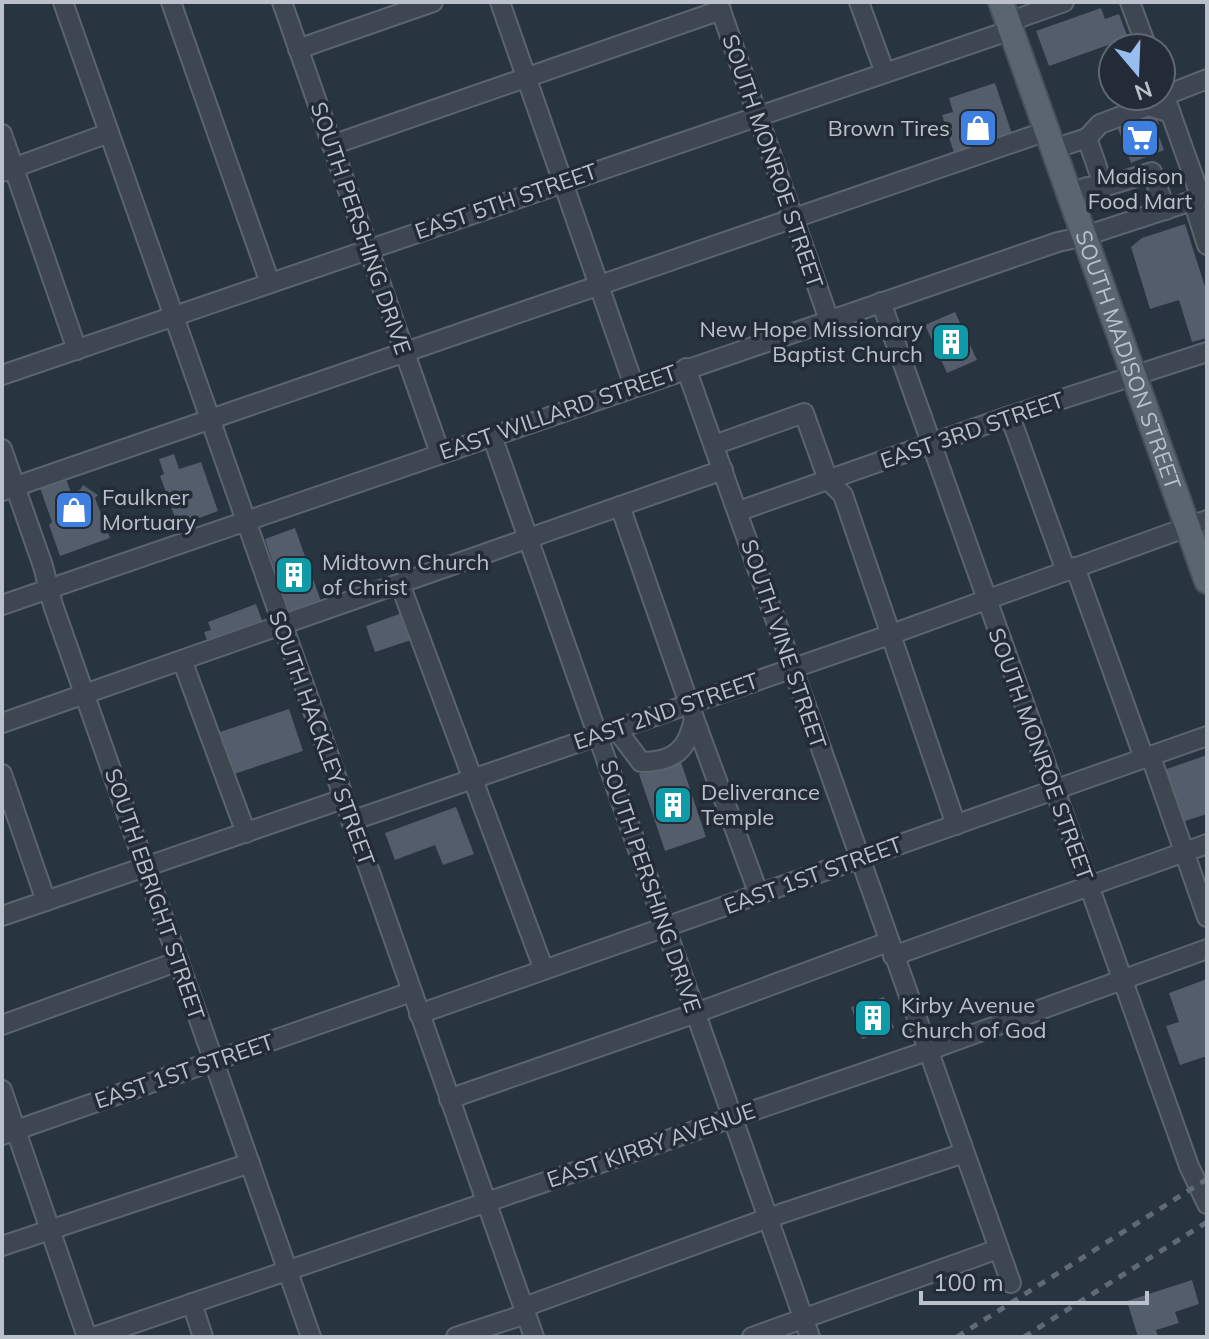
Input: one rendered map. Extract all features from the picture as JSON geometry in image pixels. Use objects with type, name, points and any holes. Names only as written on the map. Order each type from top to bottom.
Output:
[{"type":"main road","name":"SOUTH MADISON STREET","points":[[1006,18],[1134,375],[1197,524],[1207,581]]},
{"type":"street","name":"SOUTH HACKLEY STREET","points":[[63,2],[534,1337]]},
{"type":"street","points":[[171,2],[270,283]]},
{"type":"street","name":"SOUTH PERSHING DRIVE","points":[[282,2],[440,453]]},
{"type":"street","points":[[298,49],[433,2]]},
{"type":"street","points":[[500,2],[634,386]]},
{"type":"street","points":[[859,2],[885,73]]},
{"type":"street","name":"EAST 5TH STREET","points":[[2,375],[885,73],[1006,18],[1064,2]]},
{"type":"street","points":[[1130,2],[1141,32]]},
{"type":"street","points":[[332,145],[527,78],[719,6]]},
{"type":"street","name":"SOUTH MONROE STREET","points":[[719,6],[829,320]]},
{"type":"street","points":[[1177,93],[1207,79]]},
{"type":"street","points":[[8,489],[793,218],[1050,140],[1087,138],[1100,124],[1132,112]]},
{"type":"street","points":[[1170,112],[1200,198],[1207,245]]},
{"type":"street","points":[[8,170],[109,133]]},
{"type":"street","points":[[2,134],[8,170],[77,350]]},
{"type":"street","points":[[1087,138],[1104,187]]},
{"type":"street","points":[[1069,194],[1152,172],[1166,210]]},
{"type":"street","name":"EAST WILLARD STREET","points":[[2,605],[686,368],[1058,242],[1200,198]]},
{"type":"street","name":"SOUTH MONROE STREET","points":[[881,302],[1121,978],[1189,1166],[1207,1204]]},
{"type":"street","name":"EAST 3RD STREET","points":[[739,511],[1010,416],[1207,352]]},
{"type":"street","name":"SOUTH VINE STREET","points":[[686,368],[1011,1283]]},
{"type":"street","points":[[714,445],[804,413],[828,480],[843,495],[956,825]]},
{"type":"street","points":[[1010,416],[1185,852],[1207,917]]},
{"type":"street","name":"SOUTH PERSHING DRIVE","points":[[492,436],[810,1337]]},
{"type":"street","name":"SOUTH EBRIGHT STREET","points":[[2,449],[8,489],[48,589],[311,1337]]},
{"type":"street","points":[[2,723],[723,470]]},
{"type":"street","points":[[620,506],[759,895]]},
{"type":"street","name":"EAST 2ND STREET","points":[[351,821],[616,729],[692,710],[791,667],[892,634],[1197,524]]},
{"type":"street","points":[[400,584],[544,970]]},
{"type":"street","points":[[182,660],[246,833]]},
{"type":"street","points":[[616,729],[641,762],[655,762],[688,744],[692,710]]},
{"type":"street","name":"EAST 1ST STREET","points":[[419,1014],[1207,736]]},
{"type":"street","points":[[2,774],[46,901]]},
{"type":"street","points":[[2,916],[343,799]]},
{"type":"street","points":[[449,1099],[696,1013],[1207,844]]},
{"type":"street","name":"EAST KIRBY AVENUE","points":[[94,1337],[927,1051],[1207,949]]},
{"type":"street","points":[[2,1025],[179,961]]},
{"type":"street","name":"EAST 1ST STREET","points":[[9,1132],[411,992]]},
{"type":"street","points":[[2,1090],[9,1132],[50,1229],[87,1337]]},
{"type":"street","points":[[456,1337],[768,1218],[964,1153]]},
{"type":"street","points":[[2,1246],[250,1163]]},
{"type":"street","points":[[752,1337],[998,1249]]},
{"type":"street","points":[[192,1303],[203,1337]]},
{"type":"building","points":[[1101,8],[1105,19],[1119,14],[1126,32],[1097,32],[1097,49],[1049,66],[1036,31]]},
{"type":"building","name":"Brown Tires","points":[[995,83],[1014,140],[956,159],[942,115],[953,112],[949,98]]},
{"type":"building","name":"Madison Food Mart","points":[[1139,112],[1150,112],[1153,119],[1157,118],[1159,124],[1155,126],[1164,150],[1131,163],[1115,121]]},
{"type":"building","points":[[1185,224],[1207,293],[1207,338],[1192,342],[1179,300],[1150,309],[1131,247],[1142,238]]},
{"type":"building","name":"New Hope Missionary Baptist Church","points":[[955,312],[977,360],[947,373],[925,325]]},
{"type":"building","points":[[174,454],[179,469],[201,462],[218,511],[178,526],[160,476],[164,474],[159,459]]},
{"type":"building","name":"Faulkner Mortuary","points":[[66,479],[71,493],[80,490],[83,485],[98,495],[95,498],[110,538],[60,556],[40,488]]},
{"type":"building","name":"Midtown Church of Christ","points":[[295,528],[324,610],[292,621],[265,539]]},
{"type":"building","points":[[256,604],[263,623],[208,643],[204,632],[211,630],[208,622]]},
{"type":"building","points":[[405,612],[414,639],[375,652],[366,626]]},
{"type":"building","points":[[289,709],[303,751],[228,776],[214,734]]},
{"type":"building","points":[[1207,755],[1207,814],[1179,823],[1161,771]]},
{"type":"building","name":"Deliverance Temple","points":[[680,759],[706,837],[665,851],[639,774]]},
{"type":"building","points":[[456,807],[474,854],[443,865],[435,845],[395,860],[385,833]]},
{"type":"building","points":[[1207,979],[1207,1056],[1180,1065],[1166,1026],[1179,1022],[1169,993]]},
{"type":"building","name":"Kirby Avenue Church of God","points":[[884,997],[894,1028],[862,1039],[851,1007]]},
{"type":"building","points":[[1192,1280],[1199,1304],[1175,1312],[1179,1323],[1156,1330],[1158,1337],[1138,1337],[1127,1301]]},
{"type":"railway","points":[[957,1337],[1207,1179]]},
{"type":"railway","points":[[1024,1337],[1207,1222]]},
{"type":"place","name":"Brown Tires","points":[[978,128]]},
{"type":"place","name":"Madison Food Mart","points":[[1140,138]]},
{"type":"place","name":"New Hope Missionary Baptist Church","points":[[951,342]]},
{"type":"place","name":"Faulkner Mortuary","points":[[74,510]]},
{"type":"place","name":"Midtown Church of Christ","points":[[294,575]]},
{"type":"place","name":"Deliverance Temple","points":[[673,805]]},
{"type":"place","name":"Kirby Avenue Church of God","points":[[873,1018]]}]
